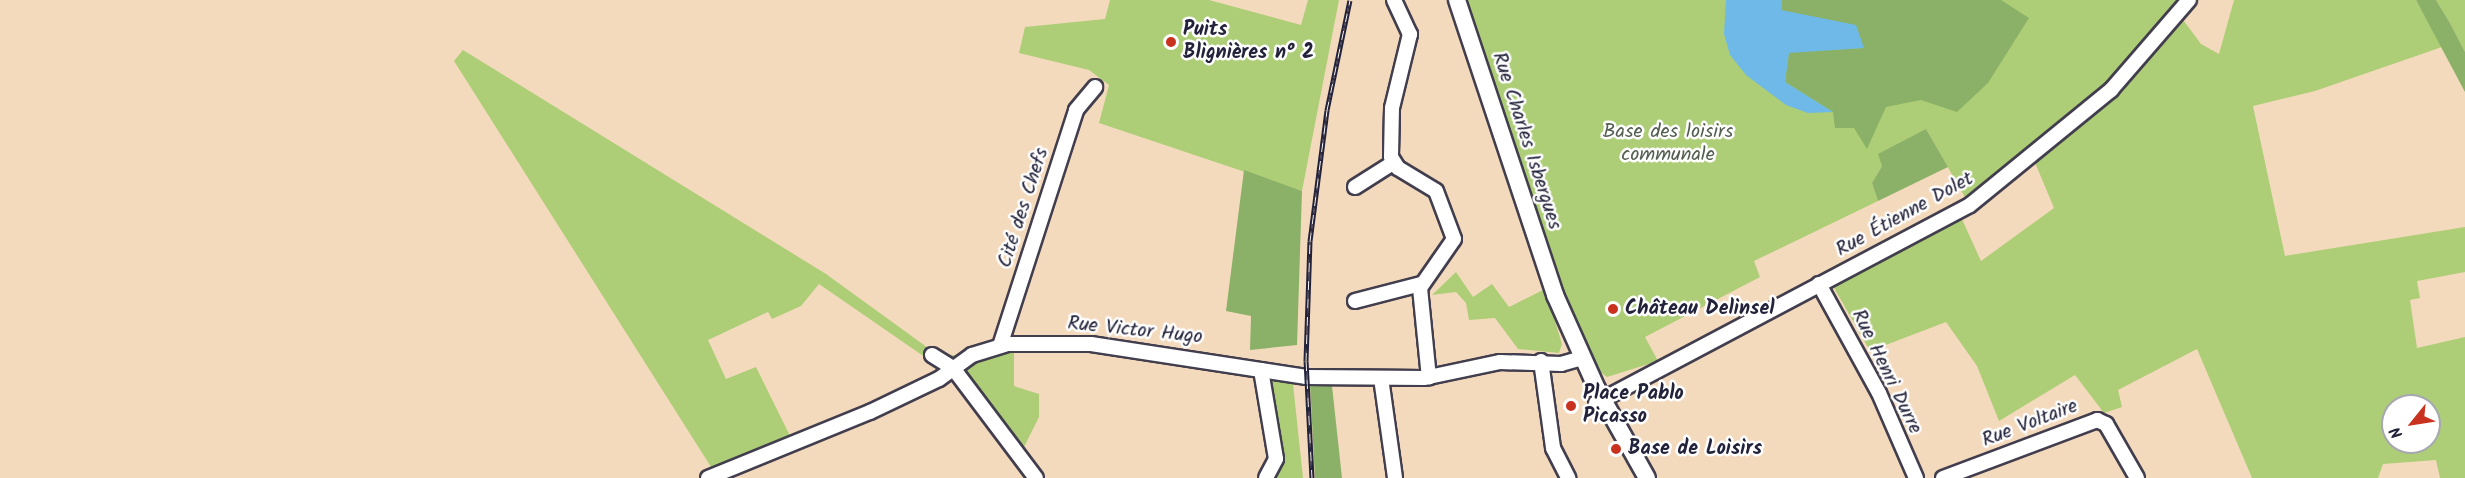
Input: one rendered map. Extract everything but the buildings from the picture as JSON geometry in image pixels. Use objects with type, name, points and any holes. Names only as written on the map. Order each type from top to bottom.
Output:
[{"type":"main road","name":"Rue Charles Isbergues","points":[[1457,0],[1555,295],[1579,360],[1639,478]]},
{"type":"main road","name":"Rue Charles Isbergues","points":[[1599,401],[1647,478]]},
{"type":"street","points":[[1393,163],[1392,108],[1410,34],[1394,0]]},
{"type":"street","name":"Rue Étienne Dolet","points":[[1599,401],[1819,285],[1991,189],[2111,90],[2189,0]]},
{"type":"street","name":"Cité des Chefs","points":[[1000,346],[1076,110],[1095,87]]},
{"type":"street","points":[[1355,187],[1393,163]]},
{"type":"street","points":[[1355,301],[1421,284],[1450,250],[1453,234],[1436,191],[1393,163]]},
{"type":"street","points":[[1421,284],[1429,378]]},
{"type":"street","name":"Rue Henri Durre","points":[[1819,285],[1880,393],[1914,478]]},
{"type":"street","name":"Rue Victor Hugo","points":[[708,478],[870,412],[1000,346],[1083,344],[1301,377],[1429,378],[1500,362],[1579,360]]},
{"type":"street","points":[[932,355],[953,368],[1036,478]]},
{"type":"street","points":[[1541,361],[1553,448],[1568,478]]},
{"type":"street","points":[[1261,370],[1276,459],[1266,478]]},
{"type":"street","points":[[1381,378],[1395,478]]},
{"type":"street","name":"Rue Voltaire","points":[[1943,478],[2097,420],[2109,427],[2137,478]]},
{"type":"green space","points":[[1110,0],[1209,0],[1301,25],[1308,0],[1339,0],[1302,191],[1099,123],[1109,85],[1089,70],[1019,53],[1025,27],[1105,19]]},
{"type":"green space","name":"Base des loisirs communale","points":[[1466,0],[2181,0],[2175,9],[2201,44],[2219,54],[2234,0],[2416,0],[2442,47],[2315,91],[2253,106],[2285,256],[2465,227],[2465,272],[2417,281],[2420,298],[2410,300],[2417,348],[2465,337],[2465,478],[2440,478],[2436,460],[2383,464],[2378,478],[2252,478],[2197,349],[2118,390],[2122,407],[2104,413],[2075,375],[1999,421],[1977,366],[1946,322],[1870,351],[1833,286],[1961,217],[1981,261],[2054,208],[2031,153],[1966,199],[1926,129],[1882,166],[1872,183],[1878,201],[1754,261],[1760,277],[1645,337],[1658,361],[1607,377],[1595,368],[1564,296]]},
{"type":"green space","points":[[1782,0],[2001,0],[2029,18],[1988,83],[1957,112],[1921,100],[1886,107],[1867,149],[1854,128],[1835,128],[1833,112],[1785,82],[1789,52],[1864,48],[1781,10]]},
{"type":"green space","points":[[2416,0],[2436,0],[2450,23],[2465,52],[2465,92]]},
{"type":"green space","points":[[2436,0],[2465,0],[2465,52],[2450,23]]},
{"type":"green space","points":[[463,50],[826,274],[935,353],[980,358],[1014,351],[1014,386],[1039,394],[1039,417],[1018,459],[961,382],[819,284],[801,306],[772,319],[768,312],[708,340],[726,379],[756,367],[796,448],[718,478],[454,61]]},
{"type":"green space","points":[[1926,129],[1948,167],[1878,201],[1872,183],[1882,166],[1878,154]]},
{"type":"green space","points":[[1244,170],[1302,191],[1297,345],[1250,350],[1251,316],[1226,311]]},
{"type":"green space","points":[[1456,272],[1473,297],[1492,284],[1509,307],[1545,289],[1562,344],[1559,353],[1518,349],[1495,318],[1469,320],[1466,303],[1456,292],[1432,295]]},
{"type":"green space","points":[[1268,377],[1293,384],[1303,478],[1272,478]]},
{"type":"green space","points":[[1310,384],[1332,386],[1342,478],[1315,478]]},
{"type":"water","points":[[1726,0],[1782,0],[1781,10],[1856,25],[1864,48],[1789,53],[1785,82],[1833,112],[1808,113],[1786,105],[1746,75],[1730,55],[1724,34]]},
{"type":"railway","points":[[1312,478],[1306,361],[1310,241],[1327,110],[1350,0]]},
{"type":"place","name":"Puits Blignières n° 2","points":[[1171,42]]},
{"type":"place","name":"Château Delinsel","points":[[1613,309]]},
{"type":"place","name":"Place Pablo Picasso","points":[[1571,406]]},
{"type":"place","name":"Base de Loisirs","points":[[1616,449]]}]
